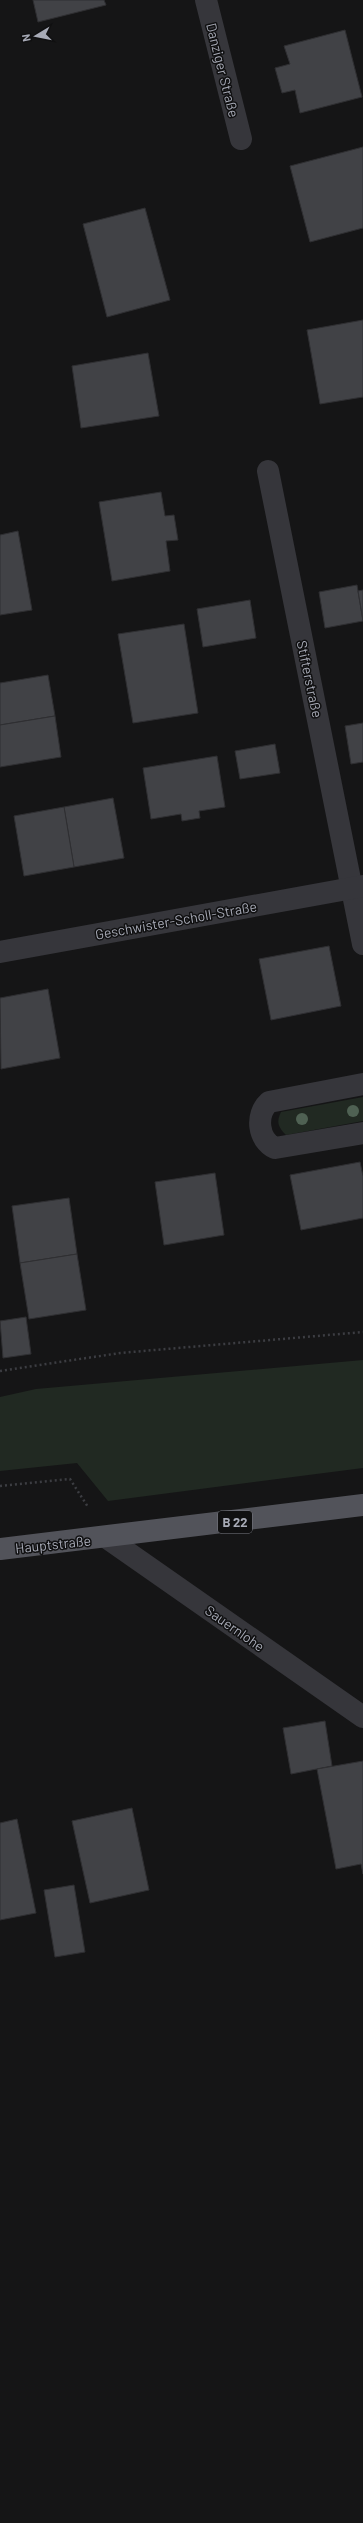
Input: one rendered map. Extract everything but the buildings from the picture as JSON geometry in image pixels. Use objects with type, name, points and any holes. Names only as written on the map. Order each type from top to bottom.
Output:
[{"type":"main road","name":"B 22","points":[[107,1538],[363,1505]]},
{"type":"main road","name":"Hauptstraße","points":[[0,1549],[107,1538]]},
{"type":"street","name":"Danziger Straße","points":[[206,0],[241,139]]},
{"type":"street","name":"Stifterstraße","points":[[268,471],[358,887]]},
{"type":"street","points":[[358,887],[363,944]]},
{"type":"street","name":"Geschwister-Scholl-Straße","points":[[0,952],[358,887]]},
{"type":"street","points":[[363,1084],[269,1102],[262,1108],[259,1117],[263,1137],[268,1145],[275,1148],[363,1133]]},
{"type":"street","name":"Sauernlohe","points":[[107,1538],[363,1717]]},
{"type":"path","points":[[0,1371],[120,1353],[363,1332]]},
{"type":"path","points":[[0,1486],[70,1478],[107,1538]]},
{"type":"shaded area","points":[[363,1097],[363,1121],[286,1135],[278,1122],[281,1112]]},
{"type":"shaded area","points":[[363,1360],[363,1468],[108,1501],[77,1463],[0,1471],[0,1397],[36,1389]]}]
